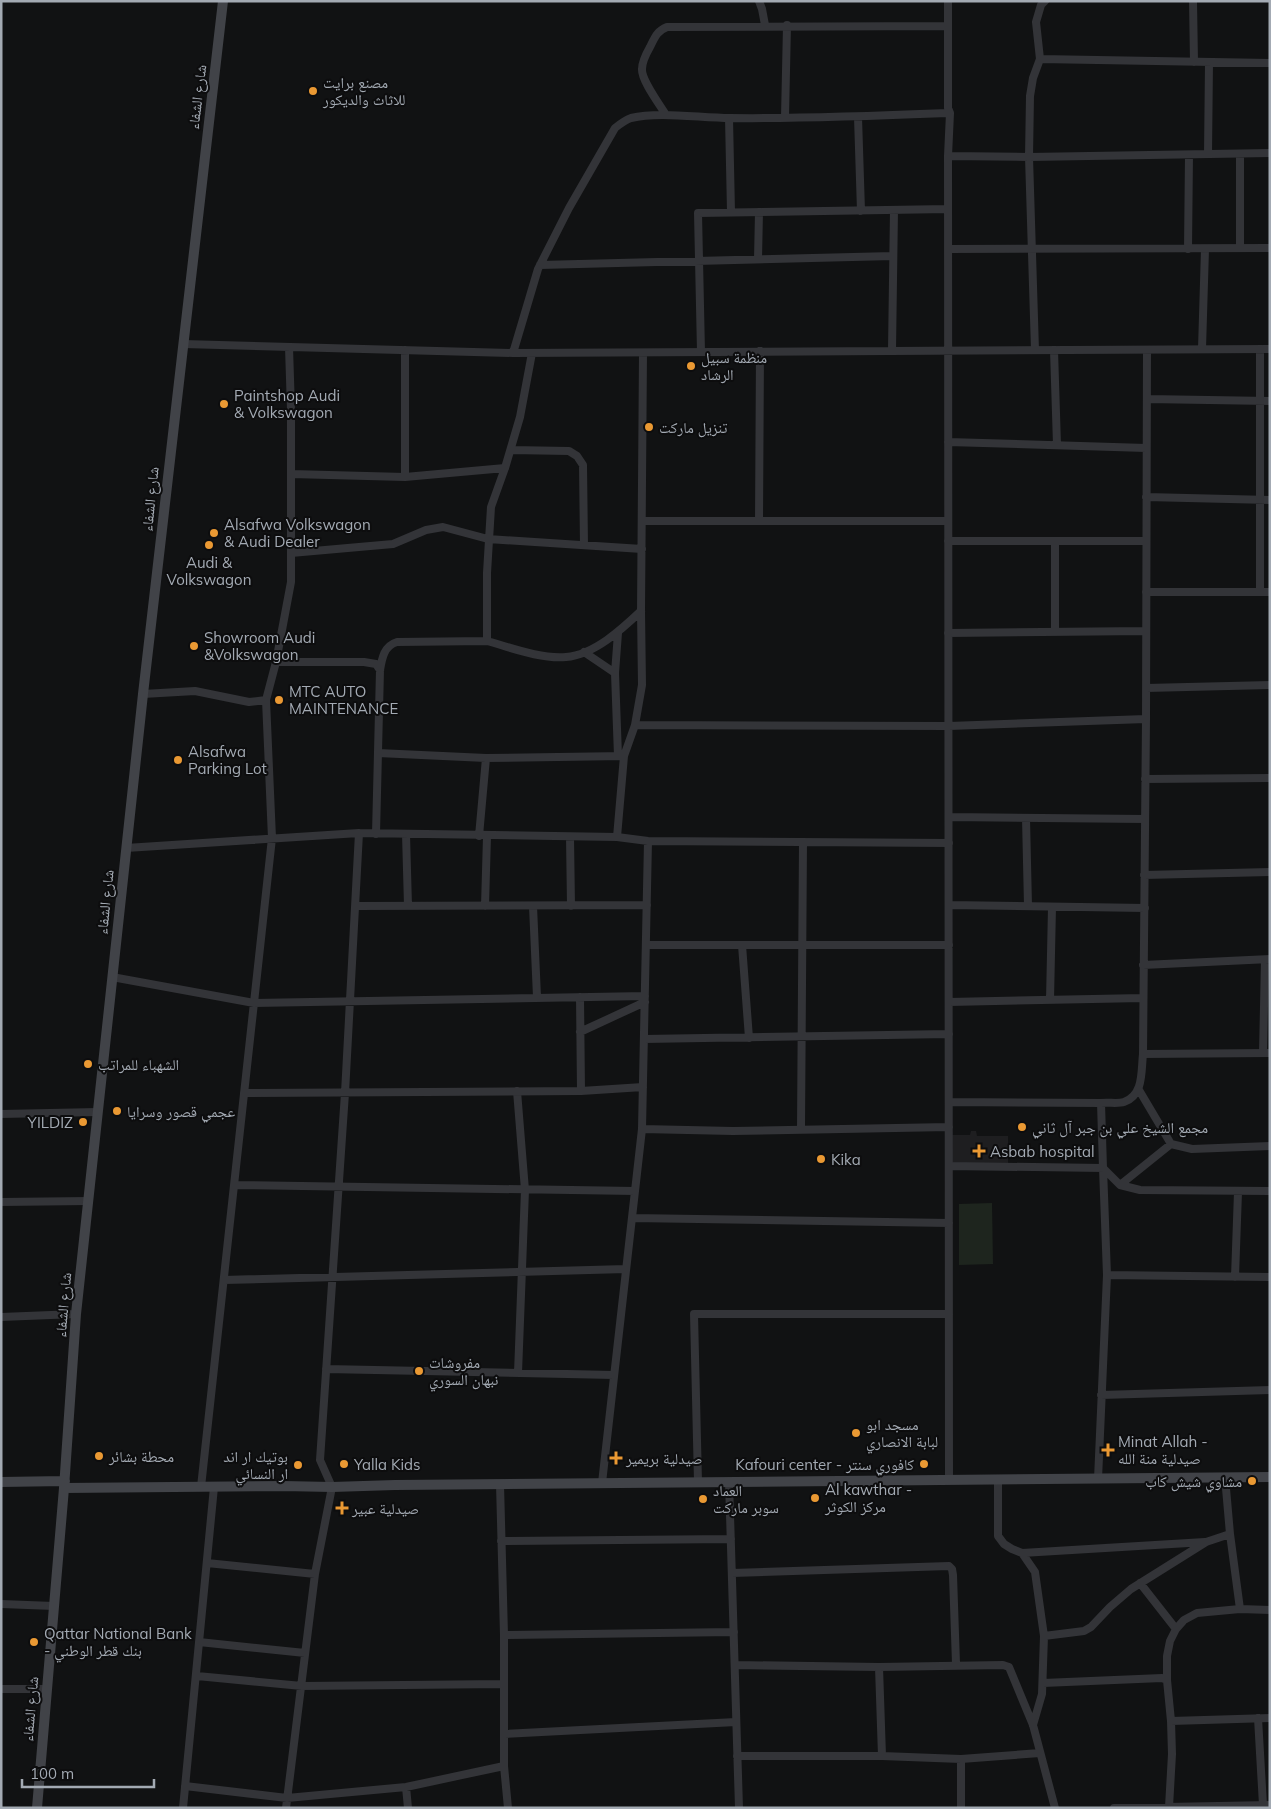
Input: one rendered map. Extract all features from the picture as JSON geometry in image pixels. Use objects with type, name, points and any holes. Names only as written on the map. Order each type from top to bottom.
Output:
[{"type":"street","name":"شارع الشفاء","points":[[37,1808],[76,1314],[143,694],[223,1]]},
{"type":"street","points":[[759,1],[765,25]]},
{"type":"street","points":[[948,1],[948,108],[950,113],[948,156],[949,1480]]},
{"type":"street","points":[[1034,350],[1029,157],[1030,96],[1033,78],[1040,59],[1036,22],[1041,5],[1045,1]]},
{"type":"street","points":[[1193,1],[1194,62]]},
{"type":"street","points":[[666,115],[642,72],[645,56],[655,35],[667,27],[765,25],[948,26]]},
{"type":"street","points":[[785,117],[787,26]]},
{"type":"street","points":[[1040,59],[1270,63]]},
{"type":"street","points":[[1208,154],[1209,63]]},
{"type":"street","points":[[513,353],[540,265],[569,208],[615,128],[632,118],[666,115],[729,118],[858,117],[950,113]]},
{"type":"street","points":[[858,117],[861,211]]},
{"type":"street","points":[[729,118],[731,212]]},
{"type":"street","points":[[1240,154],[1240,248]]},
{"type":"street","points":[[948,156],[1029,157],[1270,154]]},
{"type":"street","points":[[1188,248],[1189,155]]},
{"type":"street","points":[[701,352],[698,212],[948,209]]},
{"type":"street","points":[[892,350],[894,210]]},
{"type":"street","points":[[758,212],[758,259]]},
{"type":"street","points":[[948,249],[1270,248]]},
{"type":"street","points":[[1202,349],[1205,249]]},
{"type":"street","points":[[540,265],[893,256]]},
{"type":"street","points":[[183,344],[513,353],[1270,349]]},
{"type":"street","points":[[201,1487],[272,838],[266,700],[276,662],[291,582],[288,347]]},
{"type":"street","points":[[1260,349],[1260,592]]},
{"type":"street","points":[[405,350],[405,477]]},
{"type":"street","points":[[1054,350],[1057,445]]},
{"type":"street","points":[[949,1102],[1124,1102],[1134,1096],[1139,1090],[1143,1054],[1147,350]]},
{"type":"street","points":[[759,521],[760,351]]},
{"type":"street","points":[[487,641],[488,539],[491,507],[511,450],[520,417],[532,353]]},
{"type":"street","points":[[621,756],[635,725],[642,684],[640,611],[643,521],[644,353]]},
{"type":"street","points":[[1147,399],[1270,401]]},
{"type":"street","points":[[948,442],[1146,448]]},
{"type":"street","points":[[511,450],[569,451],[577,456],[583,465],[584,545]]},
{"type":"street","points":[[291,474],[405,477],[505,468]]},
{"type":"street","points":[[1146,497],[1270,500]]},
{"type":"street","points":[[643,521],[948,521]]},
{"type":"street","points":[[291,553],[393,544],[426,530],[442,527],[488,539],[642,549]]},
{"type":"street","points":[[948,541],[1146,541]]},
{"type":"street","points":[[1055,632],[1056,541]]},
{"type":"street","points":[[1146,592],[1270,592]]},
{"type":"street","points":[[376,834],[380,670],[382,657],[387,648],[397,642],[487,641],[554,657],[568,657],[584,652],[618,633],[640,611]]},
{"type":"street","points":[[948,633],[1146,631]]},
{"type":"street","points":[[617,837],[621,756],[615,673],[618,633]]},
{"type":"street","points":[[584,652],[615,673]]},
{"type":"street","points":[[276,662],[364,662],[376,664],[380,670]]},
{"type":"street","points":[[1146,688],[1270,686]]},
{"type":"street","points":[[143,694],[195,691],[249,702],[266,700]]},
{"type":"street","points":[[635,725],[948,726],[1146,719]]},
{"type":"street","points":[[378,754],[486,758],[621,756]]},
{"type":"street","points":[[485,906],[483,836],[486,758]]},
{"type":"street","points":[[1145,779],[1270,778]]},
{"type":"street","points":[[948,817],[1145,819]]},
{"type":"street","points":[[1026,818],[1028,906]]},
{"type":"street","points":[[126,848],[359,833],[617,837],[648,841],[948,844]]},
{"type":"street","points":[[286,1808],[315,1574],[332,1488],[320,1460],[345,1093],[359,833]]},
{"type":"street","points":[[406,834],[408,906]]},
{"type":"street","points":[[570,837],[571,906]]},
{"type":"street","points":[[602,1483],[642,1129],[648,841]]},
{"type":"street","points":[[801,1128],[803,842]]},
{"type":"street","points":[[1144,875],[1270,872]]},
{"type":"street","points":[[948,904],[1144,908]]},
{"type":"street","points":[[356,906],[647,905]]},
{"type":"street","points":[[533,906],[537,998]]},
{"type":"street","points":[[1050,1000],[1052,907]]},
{"type":"street","points":[[646,945],[948,945]]},
{"type":"street","points":[[742,945],[749,1038]]},
{"type":"street","points":[[1143,964],[1267,960],[1267,1053],[1143,1054]]},
{"type":"street","points":[[112,977],[254,1003],[580,997],[645,999]]},
{"type":"street","points":[[580,997],[581,1091]]},
{"type":"street","points":[[948,1002],[1143,998]]},
{"type":"street","points":[[580,1032],[645,999]]},
{"type":"street","points":[[644,1040],[949,1034]]},
{"type":"street","points":[[244,1093],[581,1091],[644,1087]]},
{"type":"street","points":[[1139,1090],[1170,1144]]},
{"type":"street","points":[[517,1091],[525,1190],[518,1374]]},
{"type":"street","points":[[1098,1479],[1107,1275],[1101,1102]]},
{"type":"street","points":[[1,1114],[98,1112]]},
{"type":"street","points":[[642,1129],[733,1131],[801,1128],[949,1127]]},
{"type":"street","points":[[1120,1185],[1170,1144],[1192,1148],[1270,1146]]},
{"type":"street","points":[[949,1166],[1103,1168],[1120,1185],[1140,1190],[1270,1191]]},
{"type":"street","points":[[234,1185],[635,1191]]},
{"type":"street","points":[[1235,1277],[1238,1192]]},
{"type":"street","points":[[1,1202],[89,1201]]},
{"type":"street","points":[[632,1218],[949,1223]]},
{"type":"street","points":[[224,1280],[626,1269]]},
{"type":"street","points":[[1107,1275],[1270,1277]]},
{"type":"street","points":[[1,1317],[76,1314]]},
{"type":"street","points":[[698,1482],[694,1314],[949,1314]]},
{"type":"street","points":[[326,1369],[614,1375]]},
{"type":"street","points":[[1101,1394],[1270,1390]]},
{"type":"street","points":[[1225,1477],[1240,1609]]},
{"type":"street","points":[[1,1482],[332,1488],[500,1484],[1270,1477]]},
{"type":"street","points":[[998,1479],[998,1536],[1004,1544],[1022,1553],[1206,1542]]},
{"type":"street","points":[[729,1482],[739,1808]]},
{"type":"street","points":[[500,1484],[504,1636],[504,1766],[508,1808]]},
{"type":"street","points":[[183,1808],[214,1487]]},
{"type":"street","points":[[1044,1636],[1084,1631],[1091,1627],[1110,1607],[1140,1584],[1206,1542],[1230,1534]]},
{"type":"street","points":[[501,1541],[731,1539]]},
{"type":"street","points":[[1022,1553],[1035,1572],[1044,1636],[1042,1694],[1033,1725]]},
{"type":"street","points":[[207,1563],[315,1574]]},
{"type":"street","points":[[732,1573],[948,1566],[952,1569],[956,1664]]},
{"type":"street","points":[[1140,1584],[1176,1629]]},
{"type":"street","points":[[1,1604],[54,1606]]},
{"type":"street","points":[[1169,1807],[1172,1754],[1167,1656],[1170,1641],[1176,1629],[1184,1620],[1197,1614],[1240,1609],[1270,1610]]},
{"type":"street","points":[[504,1636],[734,1632]]},
{"type":"street","points":[[199,1642],[305,1653]]},
{"type":"street","points":[[735,1665],[879,1667],[956,1664],[1003,1665],[1009,1667],[1033,1725],[1055,1808]]},
{"type":"street","points":[[879,1667],[882,1756]]},
{"type":"street","points":[[197,1676],[302,1686],[504,1684]]},
{"type":"street","points":[[1043,1683],[1162,1678],[1167,1680]]},
{"type":"street","points":[[1,1689],[47,1689]]},
{"type":"street","points":[[1114,1808],[1266,1805],[1258,1718]]},
{"type":"street","points":[[1171,1721],[1270,1718]]},
{"type":"street","points":[[505,1734],[736,1722]]},
{"type":"street","points":[[737,1756],[882,1756],[962,1759],[1040,1753]]},
{"type":"street","points":[[961,1808],[962,1759]]},
{"type":"street","points":[[185,1786],[287,1798],[406,1787],[504,1766]]},
{"type":"street","points":[[406,1787],[408,1808]]},
{"type":"shaded area","name":"Asbab hospital","points":[[971,1131],[976,1131],[977,1136],[1008,1136],[1008,1166],[949,1166],[949,1135],[970,1135]]},
{"type":"shaded area","points":[[992,1203],[993,1264],[959,1265],[959,1204]]},
{"type":"place","name":"مصنع برايت للاثاث والديكور","points":[[313,91]]},
{"type":"place","name":"منظمة سبيل الرشاد","points":[[691,366]]},
{"type":"place","name":"Paintshop Audi & Volkswagon","points":[[224,404]]},
{"type":"place","name":"تنزيل ماركت","points":[[649,427]]},
{"type":"place","name":"Alsafwa Volkswagon & Audi Dealer","points":[[214,533]]},
{"type":"place","name":"Audi & Volkswagon","points":[[209,545]]},
{"type":"place","name":"Showroom Audi &Volkswagon","points":[[194,646]]},
{"type":"place","name":"MTC AUTO MAINTENANCE","points":[[279,700]]},
{"type":"place","name":"Alsafwa Parking Lot","points":[[178,760]]},
{"type":"place","name":"الشهباء للمراتب","points":[[88,1064]]},
{"type":"place","name":"عجمي قصور وسرايا","points":[[117,1111]]},
{"type":"place","name":"YILDIZ","points":[[83,1122]]},
{"type":"place","name":"مجمع الشيخ علي بن جبر آل ثاني","points":[[1022,1127]]},
{"type":"place","name":"Asbab hospital","points":[[979,1151]]},
{"type":"place","name":"Kika","points":[[821,1159]]},
{"type":"place","name":"مفروشات نبهان السوري","points":[[419,1371]]},
{"type":"place","name":"مسجد ابو لبابة الانصاري","points":[[856,1433]]},
{"type":"place","name":"Minat Allah - صيدلية منة الله","points":[[1108,1450]]},
{"type":"place","name":"محطة بشائر","points":[[99,1456]]},
{"type":"place","name":"صيدلية بريمير","points":[[616,1458]]},
{"type":"place","name":"Yalla Kids","points":[[344,1464]]},
{"type":"place","name":"Kafouri center - كافوري سنتر","points":[[924,1464]]},
{"type":"place","name":"بوتيك ار اند ار النسائي","points":[[298,1465]]},
{"type":"place","name":"مشاوي شيش كاب","points":[[1252,1481]]},
{"type":"place","name":"Al kawthar - مركز الكوثر","points":[[815,1498]]},
{"type":"place","name":"العماد سوبر ماركت","points":[[703,1499]]},
{"type":"place","name":"صيدلية عبير","points":[[342,1508]]},
{"type":"place","name":"Qattar National Bank - بنك قطر الوطني","points":[[34,1642]]}]
